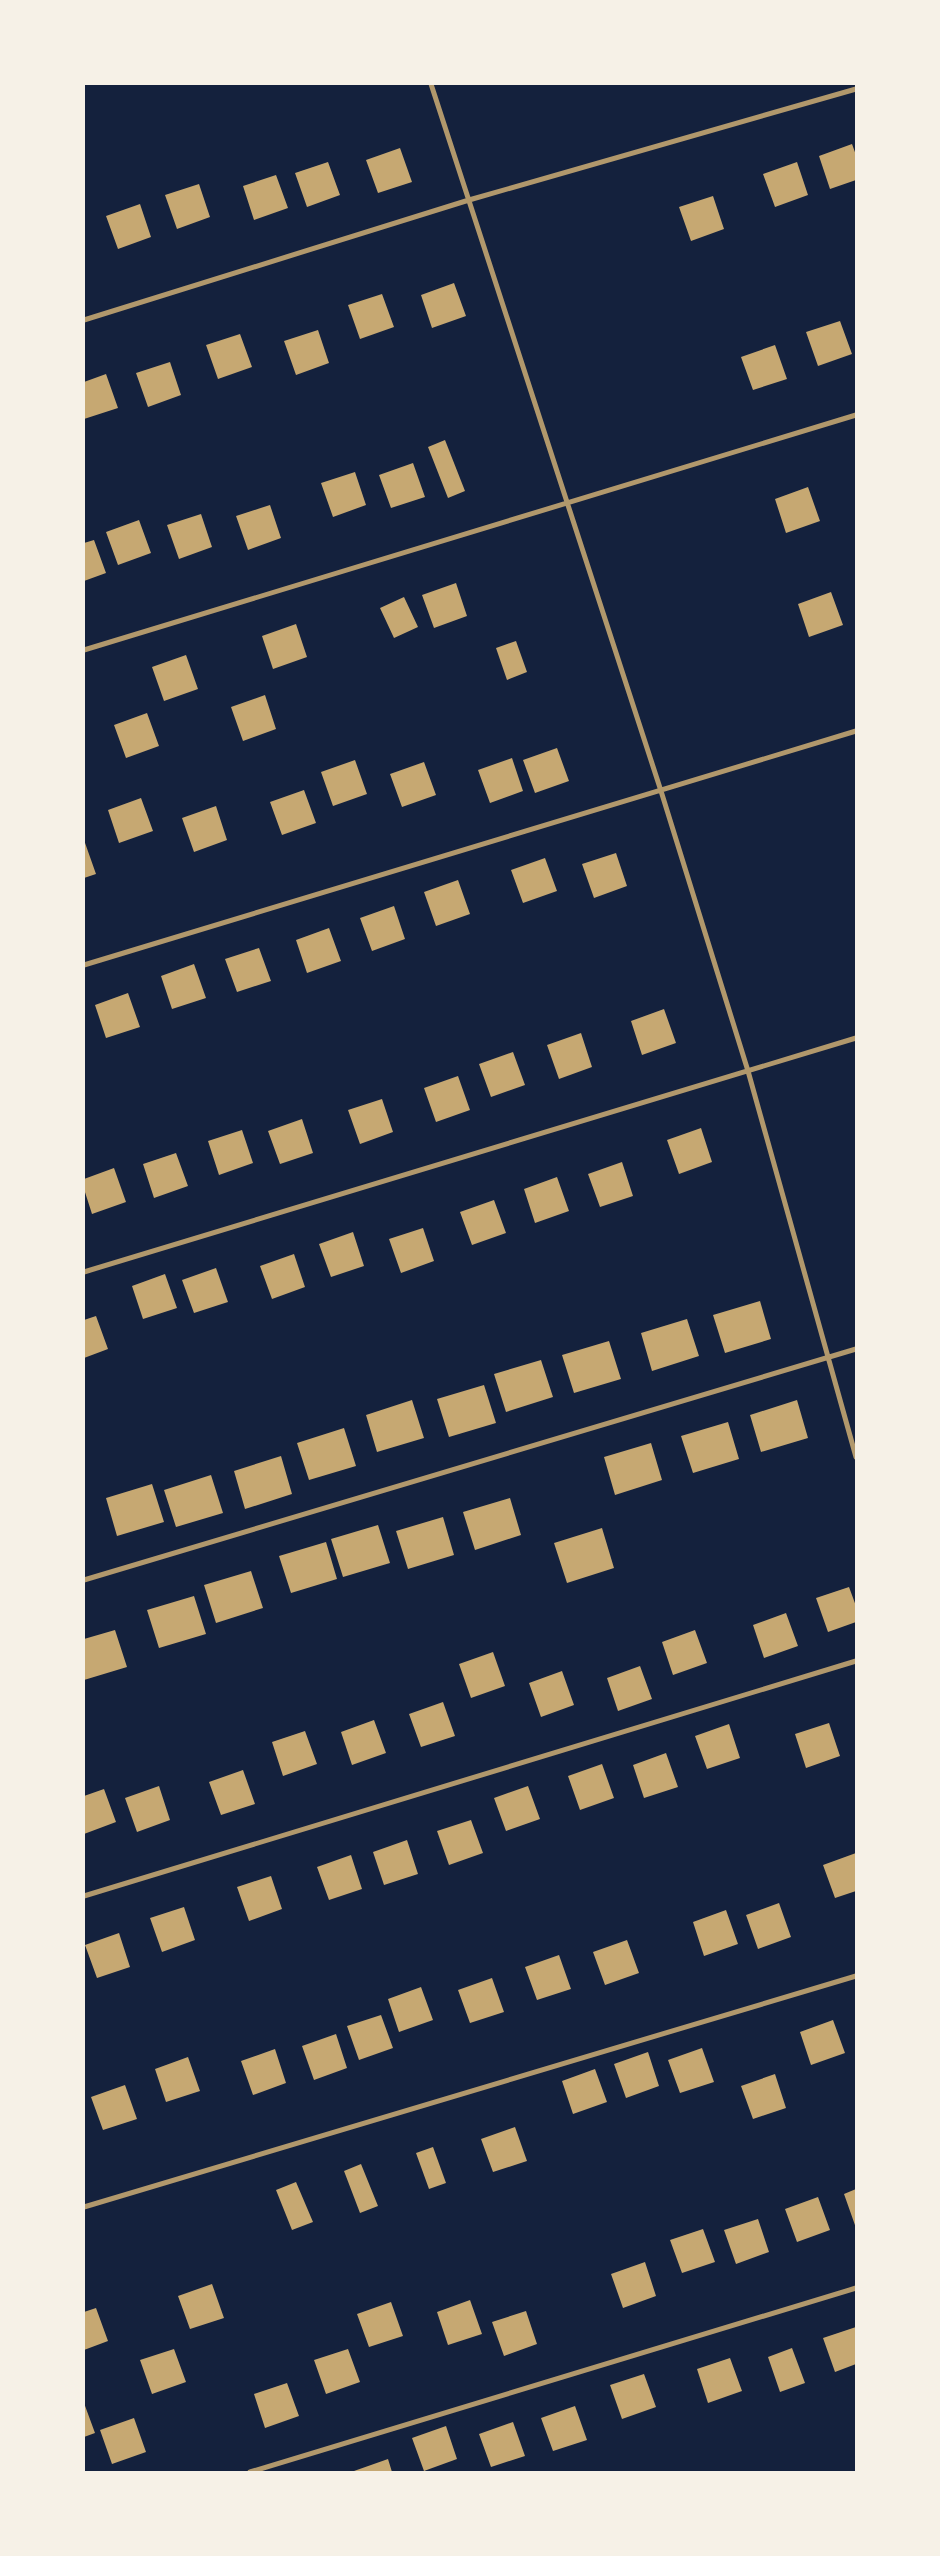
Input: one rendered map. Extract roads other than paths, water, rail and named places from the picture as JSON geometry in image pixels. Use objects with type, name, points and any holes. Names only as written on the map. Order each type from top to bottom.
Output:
[{"type":"street","points":[[430,84],[661,791],[748,1071],[856,1457]]},
{"type":"street","points":[[84,320],[469,200],[856,89]]},
{"type":"street","points":[[84,650],[856,415]]},
{"type":"street","points":[[84,965],[661,791],[856,730]]},
{"type":"street","points":[[84,1272],[856,1038]]},
{"type":"street","points":[[84,1580],[856,1349]]},
{"type":"street","points":[[84,1896],[856,1661]]},
{"type":"street","points":[[84,2207],[856,1976]]},
{"type":"street","points":[[250,2472],[856,2288]]}]
